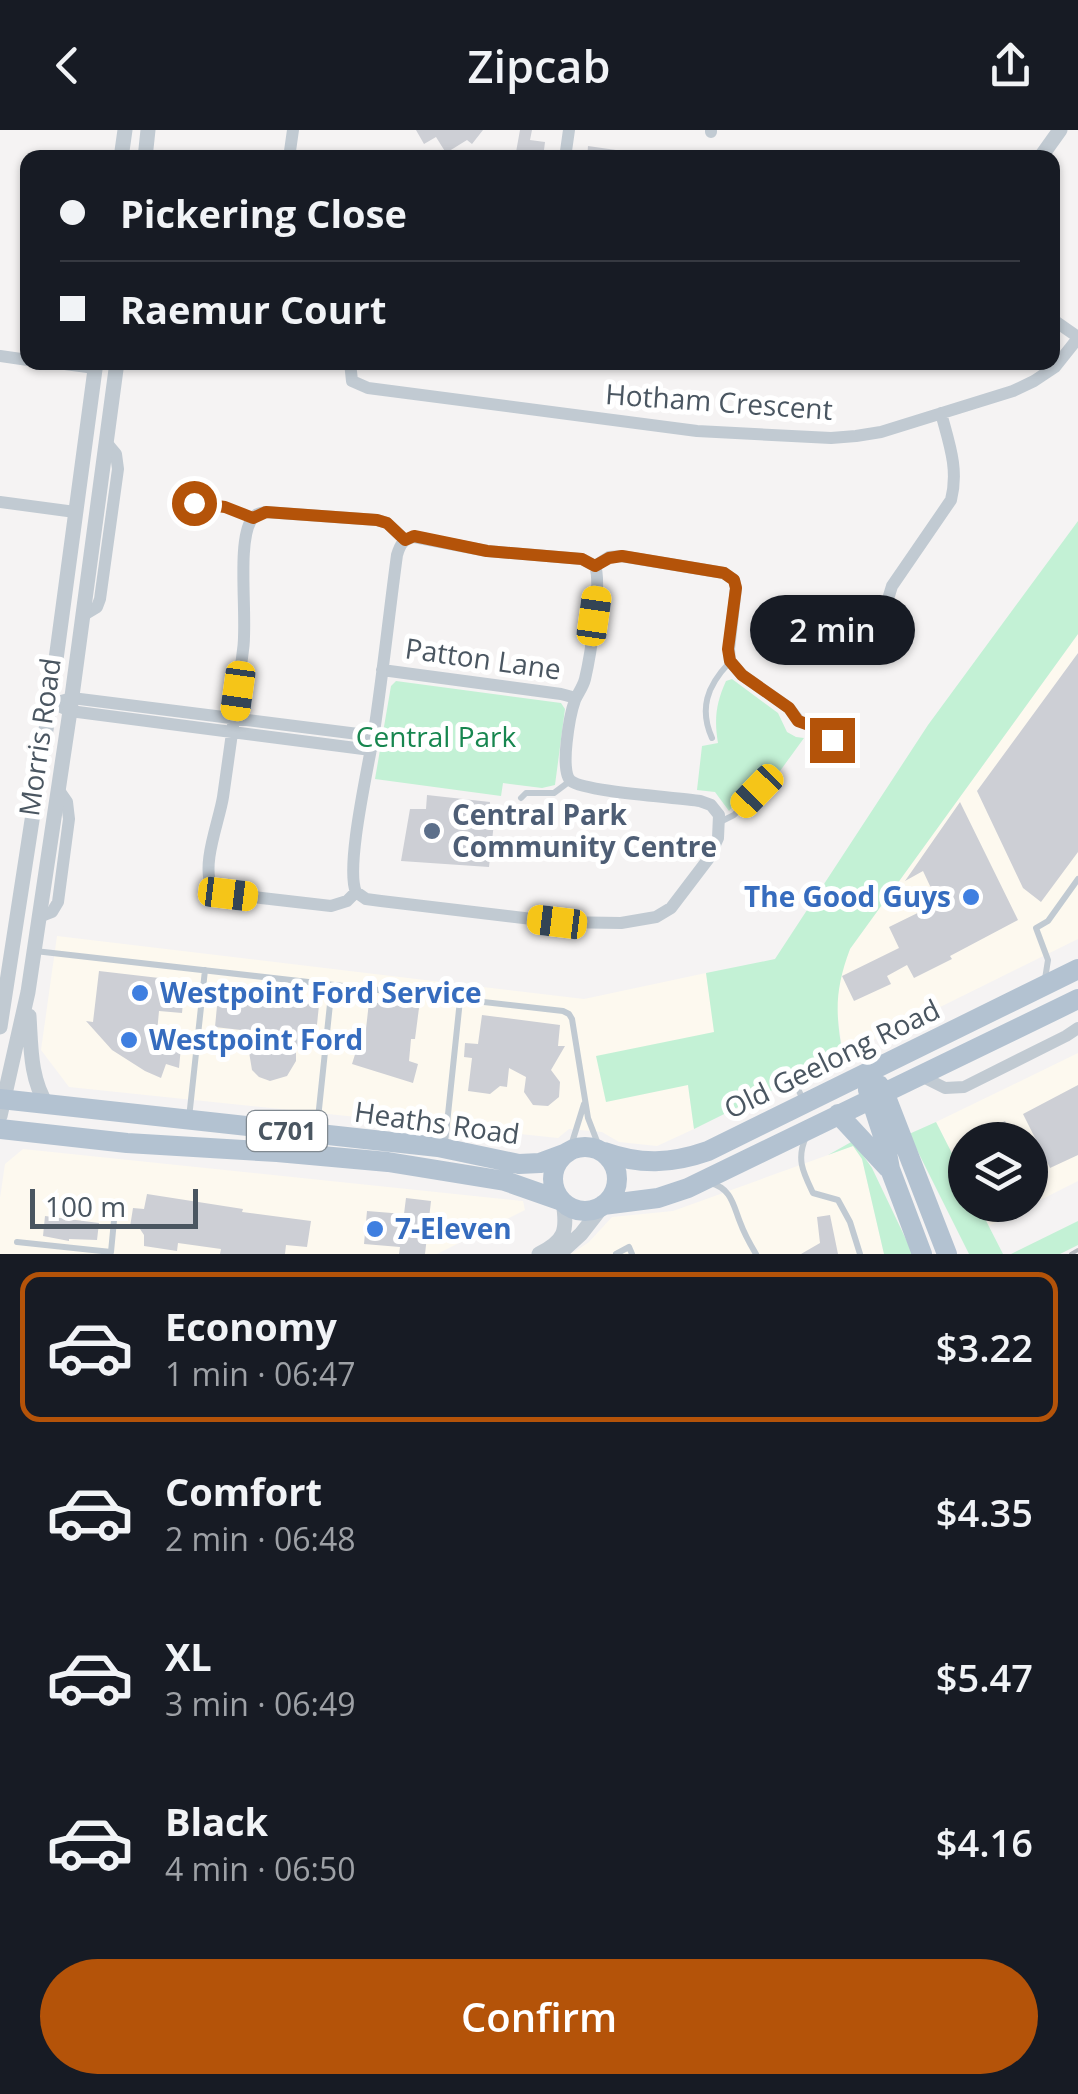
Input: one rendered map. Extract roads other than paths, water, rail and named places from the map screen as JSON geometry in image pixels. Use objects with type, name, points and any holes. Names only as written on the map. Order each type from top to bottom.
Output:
[{"type":"main road","name":"Old Geelong Road","points":[[603,1152],[646,1163],[691,1157],[1078,969]]},
{"type":"main road","name":"Old Geelong Road","points":[[603,1206],[658,1198],[695,1185],[1078,999]]},
{"type":"main road","points":[[867,1073],[946,1254]]},
{"type":"main road","points":[[877,1096],[890,1170],[922,1254]]},
{"type":"main road","name":"Heaths Road","points":[[1,1105],[47,1105],[444,1148],[526,1164],[546,1162],[568,1152]]},
{"type":"main road","points":[[838,1114],[890,1170]]},
{"type":"main road","name":"Heaths Road","points":[[0,1129],[128,1143],[388,1162],[505,1181],[563,1202]]},
{"type":"main road","name":"C701","points":[[568,1152],[582,1147],[603,1152]]},
{"type":"main road","points":[[563,1202],[554,1187],[553,1176],[559,1160],[568,1152]]},
{"type":"main road","points":[[603,1152],[614,1164],[618,1179],[614,1194],[603,1206]]},
{"type":"main road","name":"C701","points":[[563,1202],[582,1211],[603,1206]]},
{"type":"street","name":"Hotham Crescent","points":[[1060,362],[1078,338]]},
{"type":"street","name":"Morris Road","points":[[0,1028],[3,963],[12,940],[50,704],[95,370]]},
{"type":"street","name":"Morris Road","points":[[1,1105],[28,992],[116,370]]},
{"type":"street","name":"Hotham Crescent","points":[[351,370],[352,381],[368,388],[697,432],[831,438],[856,436],[941,413],[1034,382],[1052,370]]},
{"type":"street","points":[[884,612],[892,586],[952,500],[955,471],[941,413]]},
{"type":"street","points":[[0,502],[75,512]]},
{"type":"street","points":[[356,892],[347,901],[331,906],[228,894],[212,888],[209,881],[246,635],[243,567],[248,528],[253,518],[266,512],[377,520],[387,523],[405,540]]},
{"type":"street","points":[[414,536],[487,551],[582,559],[595,566],[598,583],[584,682],[576,698],[564,768],[570,781],[591,788],[700,802],[716,810],[716,846],[671,908],[656,917],[621,923],[557,922],[366,899],[356,892],[352,874],[397,555],[405,540],[414,536]]},
{"type":"street","points":[[595,566],[622,556],[730,576],[736,588],[730,661],[742,675],[789,708],[798,721],[815,727],[850,753]]},
{"type":"street","name":"Patton Lane","points":[[382,670],[576,698]]},
{"type":"street","points":[[50,704],[372,743]]},
{"type":"street","points":[[3,963],[26,964],[34,950]]},
{"type":"street","points":[[28,992],[33,1066],[47,1105]]},
{"type":"street","name":"Old Geelong Road","points":[[920,1075],[946,1088],[964,1087],[1078,1028]]},
{"type":"street","points":[[539,1254],[562,1236],[566,1224],[563,1202]]},
{"type":"street","points":[[559,1254],[577,1239],[603,1206]]},
{"type":"lane","points":[[194,503],[225,507],[253,518]]},
{"type":"lane","points":[[712,738],[706,724],[708,694],[730,661]]},
{"type":"lane","points":[[520,798],[526,792],[554,793],[570,781]]},
{"type":"lane","points":[[719,822],[734,815],[757,791]]},
{"type":"lane","points":[[1041,986],[1048,960],[1036,928],[1048,921],[1078,880]]},
{"type":"lane","points":[[34,950],[563,1011],[570,1014],[591,1130],[603,1152]]},
{"type":"lane","points":[[188,1121],[205,970]]},
{"type":"lane","points":[[316,1134],[332,985]]},
{"type":"lane","points":[[444,1148],[460,1000]]},
{"type":"lane","points":[[794,1080],[804,1104]]},
{"type":"lane","points":[[568,1152],[586,1098]]},
{"type":"lane","points":[[815,1126],[804,1142],[800,1156],[802,1171],[813,1192],[838,1200],[860,1254]]},
{"type":"lane","points":[[695,1185],[712,1183],[729,1193],[756,1254]]},
{"type":"lane","points":[[16,1242],[111,1252],[115,1210]]},
{"type":"lane","points":[[616,1254],[629,1247],[632,1254]]},
{"type":"railway","points":[[1071,1254],[1078,1250]]},
{"type":"place","name":"Central Park Community Centre","points":[[432,831]]},
{"type":"place","name":"The Good Guys","points":[[971,897]]},
{"type":"place","name":"Westpoint Ford Service","points":[[140,993]]},
{"type":"place","name":"Westpoint Ford","points":[[129,1040]]},
{"type":"place","name":"7-Eleven","points":[[375,1229]]},
{"type":"park label","name":"Central Park","points":[[436,737]]}]
